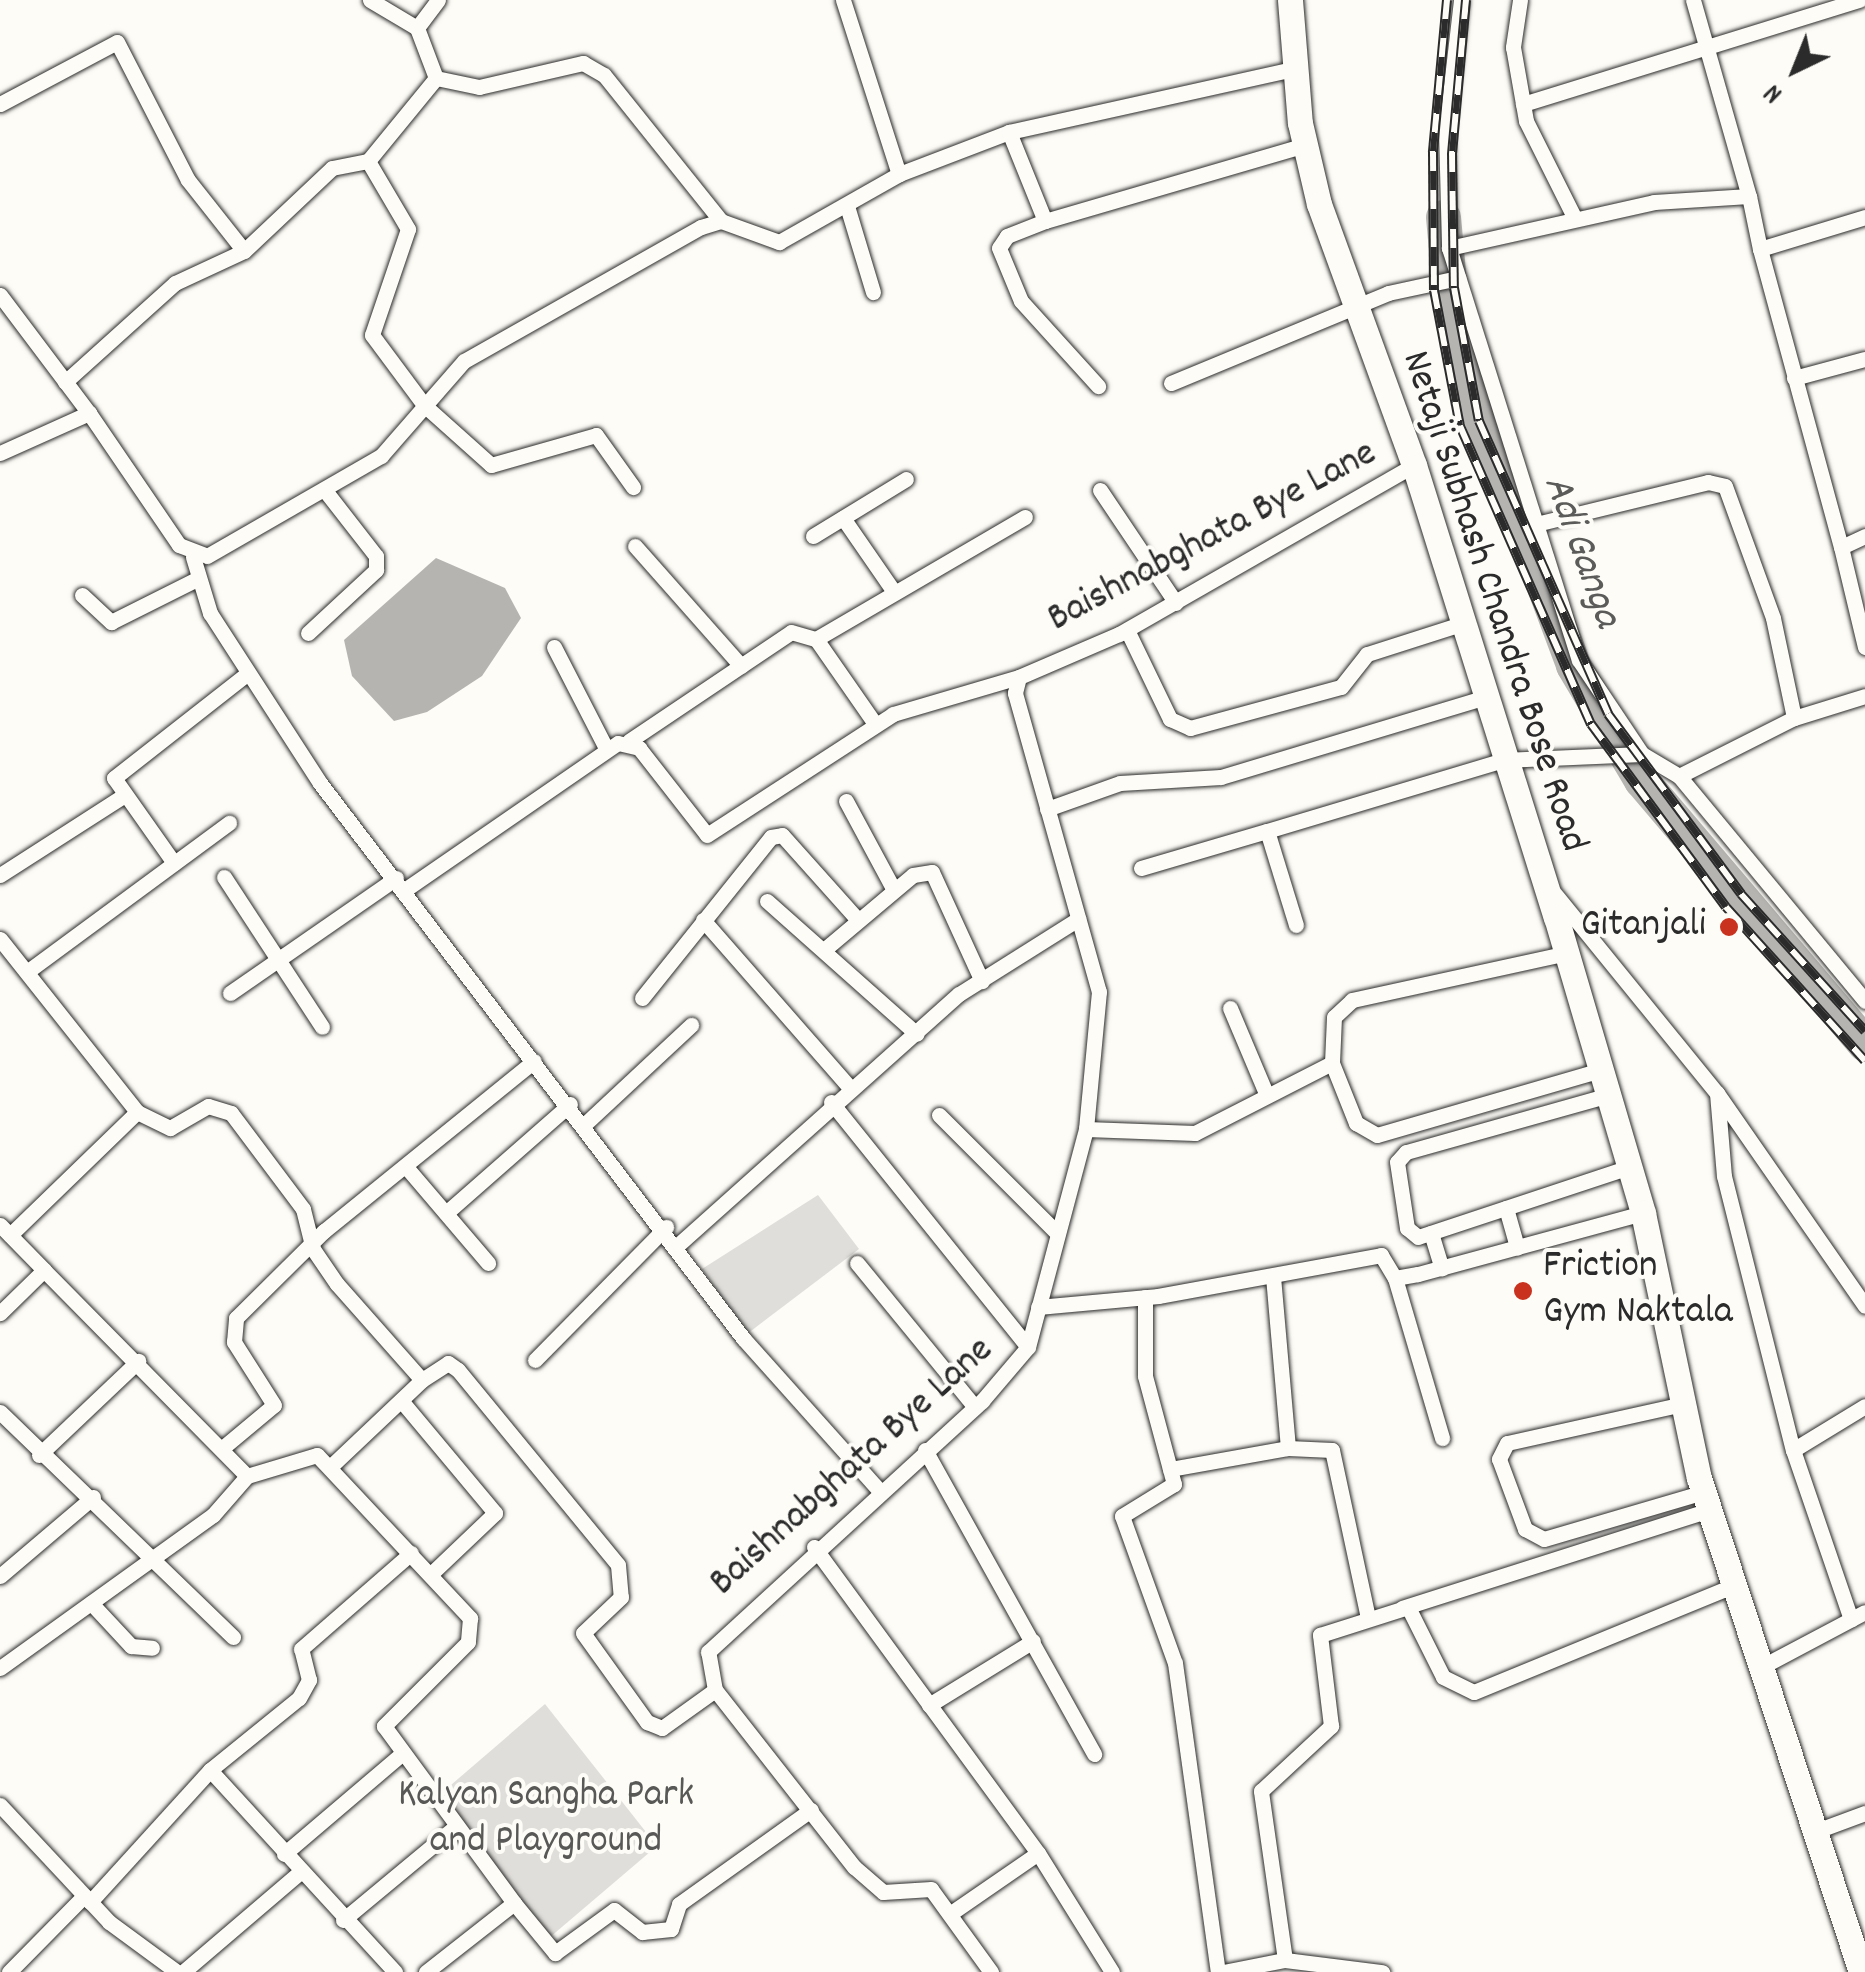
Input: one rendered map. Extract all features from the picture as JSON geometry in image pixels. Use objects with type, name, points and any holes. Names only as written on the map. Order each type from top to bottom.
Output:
[{"type":"main road","name":"Netaji Subhash Chandra Bose Road","points":[[1290,0],[1294,69],[1305,144],[1354,306],[1414,466],[1503,760],[1567,953],[1643,1213],[1707,1501],[1819,1830],[1861,1972]]},
{"type":"street","points":[[370,0],[418,28],[436,78]]},
{"type":"street","points":[[418,28],[438,0]]},
{"type":"street","points":[[844,0],[856,64],[899,174]]},
{"type":"street","points":[[1461,0],[1446,130],[1449,248],[1532,526],[1579,660],[1639,754],[1679,776],[1865,1001]]},
{"type":"street","points":[[1520,0],[1514,47],[1523,104],[1572,216]]},
{"type":"street","points":[[1693,0],[1749,196],[1865,646]]},
{"type":"street","points":[[1523,104],[1859,0]]},
{"type":"street","points":[[0,104],[117,42],[188,180],[244,250]]},
{"type":"street","points":[[436,78],[478,87],[583,63],[604,75],[722,221],[779,242],[899,174],[1009,132],[1294,69]]},
{"type":"street","points":[[66,382],[176,283],[244,250],[332,168],[368,162],[436,78]]},
{"type":"street","points":[[1009,132],[1044,222]]},
{"type":"street","points":[[1098,386],[1021,302],[1000,248],[1007,236],[1305,144]]},
{"type":"street","points":[[368,162],[408,229],[372,335],[424,405],[501,468],[596,435],[633,488]]},
{"type":"street","points":[[1449,248],[1533,234],[1572,216],[1749,196]]},
{"type":"street","points":[[848,206],[873,292]]},
{"type":"street","points":[[1760,249],[1865,217]]},
{"type":"street","points":[[193,557],[326,494],[381,456],[464,361],[722,221]]},
{"type":"street","points":[[1171,383],[1354,306],[1458,278]]},
{"type":"street","points":[[0,295],[193,557],[197,579],[248,673],[401,883],[534,1061],[680,1244],[797,1405],[879,1490]]},
{"type":"street","points":[[1794,378],[1865,360]]},
{"type":"street","points":[[0,453],[89,413]]},
{"type":"street","name":"Baishnabghata Bye Lane","points":[[715,1690],[714,1639],[975,1406],[1028,1347],[1086,1129],[1099,992],[1047,809],[1019,677],[1126,630],[1414,466]]},
{"type":"street","points":[[812,536],[906,479]]},
{"type":"street","points":[[1532,526],[1708,482],[1725,486],[1773,618],[1794,718]]},
{"type":"street","points":[[1100,490],[1176,603]]},
{"type":"street","points":[[308,633],[376,570],[376,556],[326,494]]},
{"type":"street","points":[[816,638],[1025,517]]},
{"type":"street","points":[[842,518],[894,592]]},
{"type":"street","points":[[1841,547],[1865,536]]},
{"type":"street","points":[[635,546],[740,666]]},
{"type":"street","points":[[82,595],[111,622],[197,579]]},
{"type":"street","points":[[1126,630],[1170,719],[1190,728],[1341,687],[1366,654],[1461,624]]},
{"type":"street","points":[[230,994],[606,748],[628,741],[791,632],[816,638],[874,724]]},
{"type":"street","points":[[554,647],[606,748]]},
{"type":"street","points":[[174,863],[122,796],[119,768],[248,673]]},
{"type":"street","points":[[628,741],[707,835],[874,724],[970,685],[1019,677]]},
{"type":"street","points":[[1679,776],[1794,718],[1865,696]]},
{"type":"street","points":[[1047,809],[1120,783],[1220,777],[1484,698]]},
{"type":"street","points":[[1141,868],[1503,760],[1639,754]]},
{"type":"street","points":[[0,875],[122,796]]},
{"type":"street","points":[[846,801],[894,890]]},
{"type":"street","points":[[28,971],[228,823]]},
{"type":"street","points":[[1266,831],[1296,925]]},
{"type":"street","points":[[642,998],[771,837],[782,835],[858,920]]},
{"type":"street","points":[[825,949],[894,890],[932,872],[982,981]]},
{"type":"street","points":[[224,877],[322,1026]]},
{"type":"street","points":[[1544,880],[1717,1094],[1865,1306]]},
{"type":"street","points":[[767,901],[917,1034]]},
{"type":"street","points":[[703,920],[851,1089]]},
{"type":"street","points":[[680,1244],[830,1102],[982,981],[1078,920]]},
{"type":"street","points":[[0,939],[137,1112],[170,1128],[208,1106],[231,1113],[303,1210],[312,1249],[422,1380]]},
{"type":"street","points":[[1567,953],[1352,1000],[1334,1016],[1332,1064],[1356,1123],[1377,1135],[1605,1082]]},
{"type":"street","points":[[1230,1008],[1266,1091]]},
{"type":"street","points":[[586,1123],[691,1025]]},
{"type":"street","points":[[226,1445],[274,1404],[231,1328],[312,1249],[534,1061]]},
{"type":"street","points":[[1086,1129],[1171,1138],[1266,1091],[1332,1064]]},
{"type":"street","points":[[1605,1082],[1399,1156],[1407,1228],[1432,1232],[1630,1166]]},
{"type":"street","points":[[1717,1094],[1724,1176],[1793,1450],[1858,1615],[1764,1666]]},
{"type":"street","points":[[830,1102],[1028,1347]]},
{"type":"street","points":[[446,1213],[570,1104]]},
{"type":"street","points":[[137,1112],[5,1230],[226,1445],[247,1476]]},
{"type":"street","points":[[939,1114],[1056,1232]]},
{"type":"street","points":[[407,1168],[488,1263]]},
{"type":"street","points":[[1506,1208],[1517,1247]]},
{"type":"street","points":[[1395,1278],[1643,1213]]},
{"type":"street","points":[[534,1360],[666,1227]]},
{"type":"street","points":[[1432,1232],[1442,1268]]},
{"type":"street","points":[[1038,1306],[1145,1297],[1381,1256],[1395,1278],[1442,1438]]},
{"type":"street","points":[[858,1263],[975,1406]]},
{"type":"street","points":[[0,1313],[44,1270]]},
{"type":"street","points":[[1273,1277],[1288,1448]]},
{"type":"street","points":[[1145,1297],[1146,1376],[1174,1484],[1122,1516],[1175,1664],[1221,1972],[1285,1960],[1382,1972]]},
{"type":"street","points":[[40,1455],[138,1361]]},
{"type":"street","points":[[332,1465],[404,1404],[422,1380],[448,1364],[458,1370],[618,1564],[621,1596],[583,1633],[647,1722],[662,1728],[715,1690],[878,1890],[930,1889],[954,1911],[991,1972]]},
{"type":"street","points":[[404,1404],[495,1514],[430,1574]]},
{"type":"street","points":[[1684,1404],[1507,1443],[1499,1459],[1525,1528],[1544,1540],[1707,1501]]},
{"type":"street","points":[[1793,1450],[1865,1406]]},
{"type":"street","points":[[0,1412],[40,1455],[93,1497],[232,1637]]},
{"type":"street","points":[[1170,1469],[1288,1448],[1332,1450],[1368,1618]]},
{"type":"street","points":[[925,1450],[1094,1754]]},
{"type":"street","points":[[0,1668],[91,1604],[149,1556],[213,1516],[247,1476],[301,1456],[332,1465],[430,1574],[474,1630],[390,1714],[384,1726],[400,1756],[554,1953],[614,1910],[642,1932],[671,1930],[680,1904],[810,1810]]},
{"type":"street","points":[[0,1576],[93,1497]]},
{"type":"street","points":[[1285,1960],[1262,1791],[1331,1726],[1314,1642],[1368,1618],[1707,1501]]},
{"type":"street","points":[[814,1547],[1038,1852],[1112,1972]]},
{"type":"street","points":[[14,1970],[210,1770],[300,1698],[309,1680],[301,1650],[411,1553]]},
{"type":"street","points":[[1402,1608],[1443,1677],[1474,1692],[1737,1584]]},
{"type":"street","points":[[91,1604],[131,1646],[152,1648]]},
{"type":"street","points":[[929,1705],[1032,1642]]},
{"type":"street","points":[[284,1854],[400,1756]]},
{"type":"street","points":[[210,1770],[343,1920],[395,1972]]},
{"type":"street","points":[[0,1805],[86,1899],[180,1972],[300,1872]]},
{"type":"street","points":[[1819,1830],[1865,1813]]},
{"type":"street","points":[[343,1920],[455,1826]]},
{"type":"street","points":[[954,1911],[1038,1852]]},
{"type":"street","points":[[426,1972],[514,1903]]},
{"type":"green space","points":[[818,1195],[859,1249],[747,1334],[702,1269]]},
{"type":"green space","name":"Kalyan Sangha Park and Playground","points":[[545,1704],[657,1846],[549,1938],[437,1797]]},
{"type":"shaded area","points":[[436,558],[505,588],[521,618],[482,676],[427,712],[394,721],[352,676],[344,640]]},
{"type":"waterway","name":"Adi Ganga","points":[[1443,217],[1452,315],[1479,413],[1573,665],[1641,780],[1865,1044]]},
{"type":"railway","points":[[1447,0],[1433,152],[1434,290],[1460,426],[1591,724],[1726,907],[1865,1061]]},
{"type":"railway","points":[[1466,0],[1452,153],[1454,288],[1479,421],[1608,714],[1741,894],[1865,1031]]},
{"type":"place","name":"Gitanjali","points":[[1729,927]]},
{"type":"place","name":"Friction Gym Naktala","points":[[1523,1291]]}]
